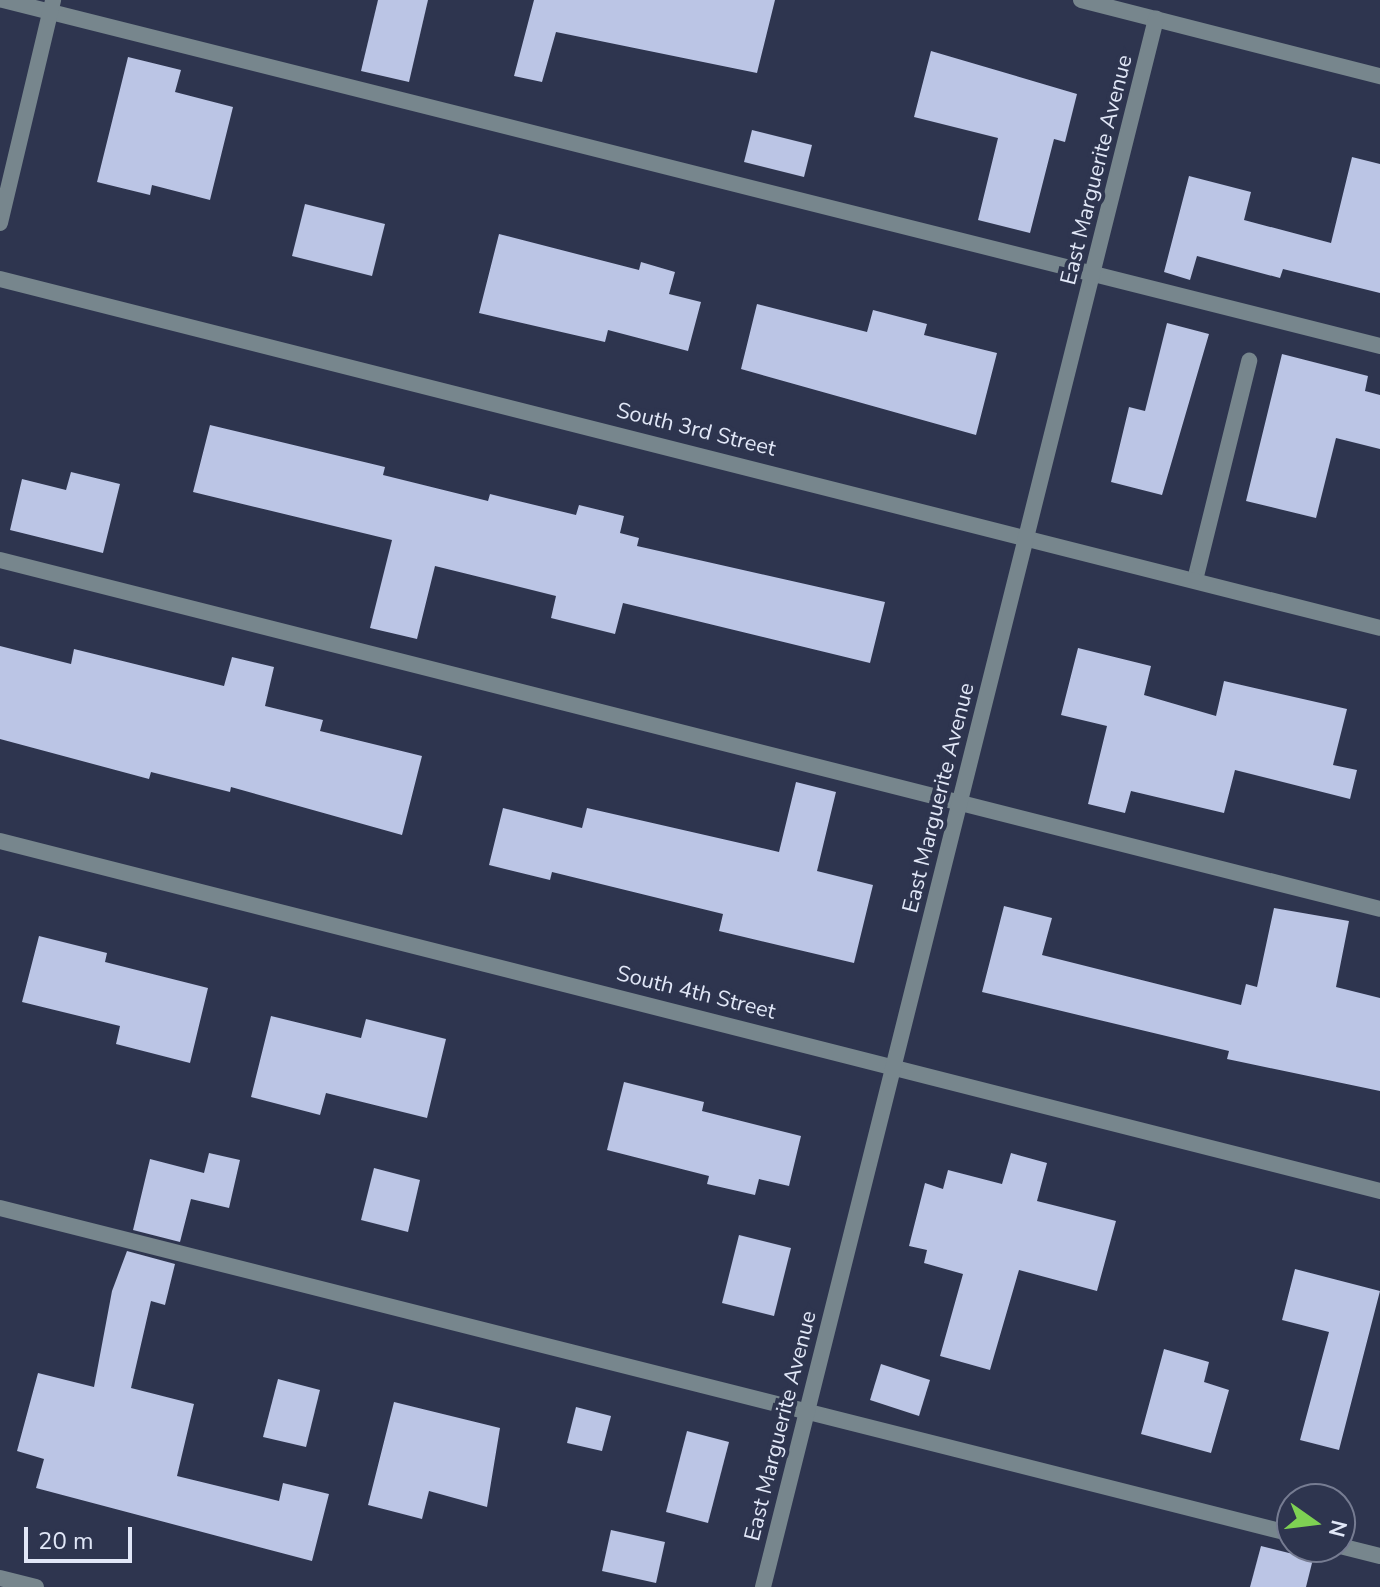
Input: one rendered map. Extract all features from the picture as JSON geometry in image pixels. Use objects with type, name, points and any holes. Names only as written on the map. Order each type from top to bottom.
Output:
[{"type":"street","points":[[3,0],[52,6],[1380,346]]},
{"type":"street","points":[[1081,0],[1380,76]]},
{"type":"street","points":[[0,223],[52,6]]},
{"type":"street","name":"East Marguerite Avenue","points":[[763,1587],[1095,274],[1156,19]]},
{"type":"street","name":"South 3rd Street","points":[[0,279],[1027,536],[1380,628]]},
{"type":"street","points":[[1195,580],[1249,361]]},
{"type":"street","points":[[0,560],[1380,909]]},
{"type":"street","name":"South 4th Street","points":[[0,841],[895,1065],[1380,1191]]},
{"type":"street","points":[[0,1208],[1276,1530]]},
{"type":"street","points":[[1356,1550],[1380,1556]]},
{"type":"street","points":[[0,1578],[36,1587]]},
{"type":"building","points":[[378,0],[428,0],[409,82],[361,71]]},
{"type":"building","points":[[534,0],[775,0],[757,73],[556,32],[542,82],[514,76]]},
{"type":"building","points":[[931,51],[1077,94],[1065,142],[1054,139],[1030,233],[978,220],[998,138],[914,117]]},
{"type":"building","points":[[128,57],[181,70],[175,92],[233,107],[210,200],[152,185],[150,195],[97,182]]},
{"type":"building","points":[[752,130],[812,145],[804,177],[744,162]]},
{"type":"building","points":[[1352,157],[1380,164],[1380,293],[1283,269],[1280,278],[1197,256],[1190,280],[1164,272],[1189,176],[1251,192],[1244,220],[1331,243]]},
{"type":"building","points":[[305,204],[385,224],[372,276],[292,256]]},
{"type":"building","points":[[499,234],[639,270],[641,262],[675,272],[669,294],[701,302],[688,351],[608,330],[605,342],[479,313]]},
{"type":"building","points":[[757,304],[867,332],[873,310],[927,324],[924,335],[997,353],[976,435],[741,369]]},
{"type":"building","points":[[1167,323],[1209,334],[1162,495],[1111,482],[1129,407],[1145,411]]},
{"type":"building","points":[[1282,354],[1368,376],[1365,391],[1380,395],[1380,449],[1336,438],[1316,518],[1246,501]]},
{"type":"building","points":[[210,425],[385,467],[383,475],[488,501],[490,494],[576,515],[579,505],[624,516],[620,533],[639,538],[637,546],[885,602],[870,663],[623,603],[615,634],[551,618],[556,596],[435,566],[417,639],[370,628],[392,540],[193,492]]},
{"type":"building","points":[[71,472],[120,484],[103,553],[10,530],[22,479],[66,490]]},
{"type":"building","points":[[0,646],[71,664],[74,649],[224,686],[232,657],[274,667],[265,706],[323,720],[320,731],[422,756],[402,835],[231,787],[230,792],[151,772],[149,779],[0,739]]},
{"type":"building","points":[[1078,648],[1151,666],[1144,695],[1216,716],[1224,681],[1347,709],[1333,765],[1357,770],[1350,799],[1235,770],[1224,813],[1131,791],[1125,813],[1088,804],[1107,726],[1061,715]]},
{"type":"building","points":[[796,782],[836,792],[817,871],[873,885],[854,963],[719,931],[723,914],[552,872],[550,880],[489,865],[503,808],[582,828],[587,808],[779,852]]},
{"type":"building","points":[[1004,906],[1052,918],[1042,955],[1241,1005],[1246,984],[1257,987],[1274,908],[1349,921],[1336,987],[1380,998],[1380,1091],[1227,1059],[1229,1051],[982,992]]},
{"type":"building","points":[[39,936],[107,953],[105,962],[208,988],[190,1063],[116,1044],[120,1026],[22,1002]]},
{"type":"building","points":[[271,1016],[361,1038],[366,1019],[446,1039],[427,1118],[326,1093],[320,1115],[251,1097]]},
{"type":"building","points":[[624,1082],[704,1102],[702,1111],[801,1136],[789,1186],[759,1179],[755,1195],[707,1184],[709,1176],[607,1150]]},
{"type":"building","points":[[209,1153],[240,1160],[229,1208],[191,1199],[180,1242],[133,1230],[150,1159],[204,1173]]},
{"type":"building","points":[[1011,1153],[1047,1163],[1037,1201],[1116,1221],[1097,1291],[1019,1270],[990,1370],[940,1356],[963,1274],[924,1263],[927,1250],[909,1246],[925,1183],[943,1189],[948,1170],[1002,1184]]},
{"type":"building","points":[[374,1168],[420,1180],[408,1232],[361,1220]]},
{"type":"building","points":[[739,1235],[791,1248],[774,1316],[722,1303]]},
{"type":"building","points":[[127,1251],[175,1264],[165,1305],[151,1301],[131,1388],[194,1404],[177,1476],[279,1501],[283,1483],[329,1494],[312,1561],[36,1488],[44,1459],[17,1451],[38,1373],[94,1387],[112,1291]]},
{"type":"building","points":[[1295,1269],[1380,1291],[1339,1450],[1300,1440],[1329,1332],[1282,1320]]},
{"type":"building","points":[[1164,1349],[1209,1362],[1204,1382],[1229,1390],[1211,1453],[1141,1434]]},
{"type":"building","points":[[881,1364],[930,1380],[919,1416],[870,1400]]},
{"type":"building","points":[[278,1379],[320,1390],[306,1447],[263,1437]]},
{"type":"building","points":[[394,1402],[500,1428],[487,1507],[429,1491],[422,1519],[368,1505]]},
{"type":"building","points":[[576,1407],[611,1416],[602,1451],[567,1443]]},
{"type":"building","points":[[687,1431],[729,1442],[708,1523],[666,1512]]},
{"type":"building","points":[[611,1530],[665,1542],[656,1583],[602,1571]]},
{"type":"building","points":[[1261,1546],[1276,1550],[1276,1563],[1312,1563],[1306,1587],[1250,1587]]}]
